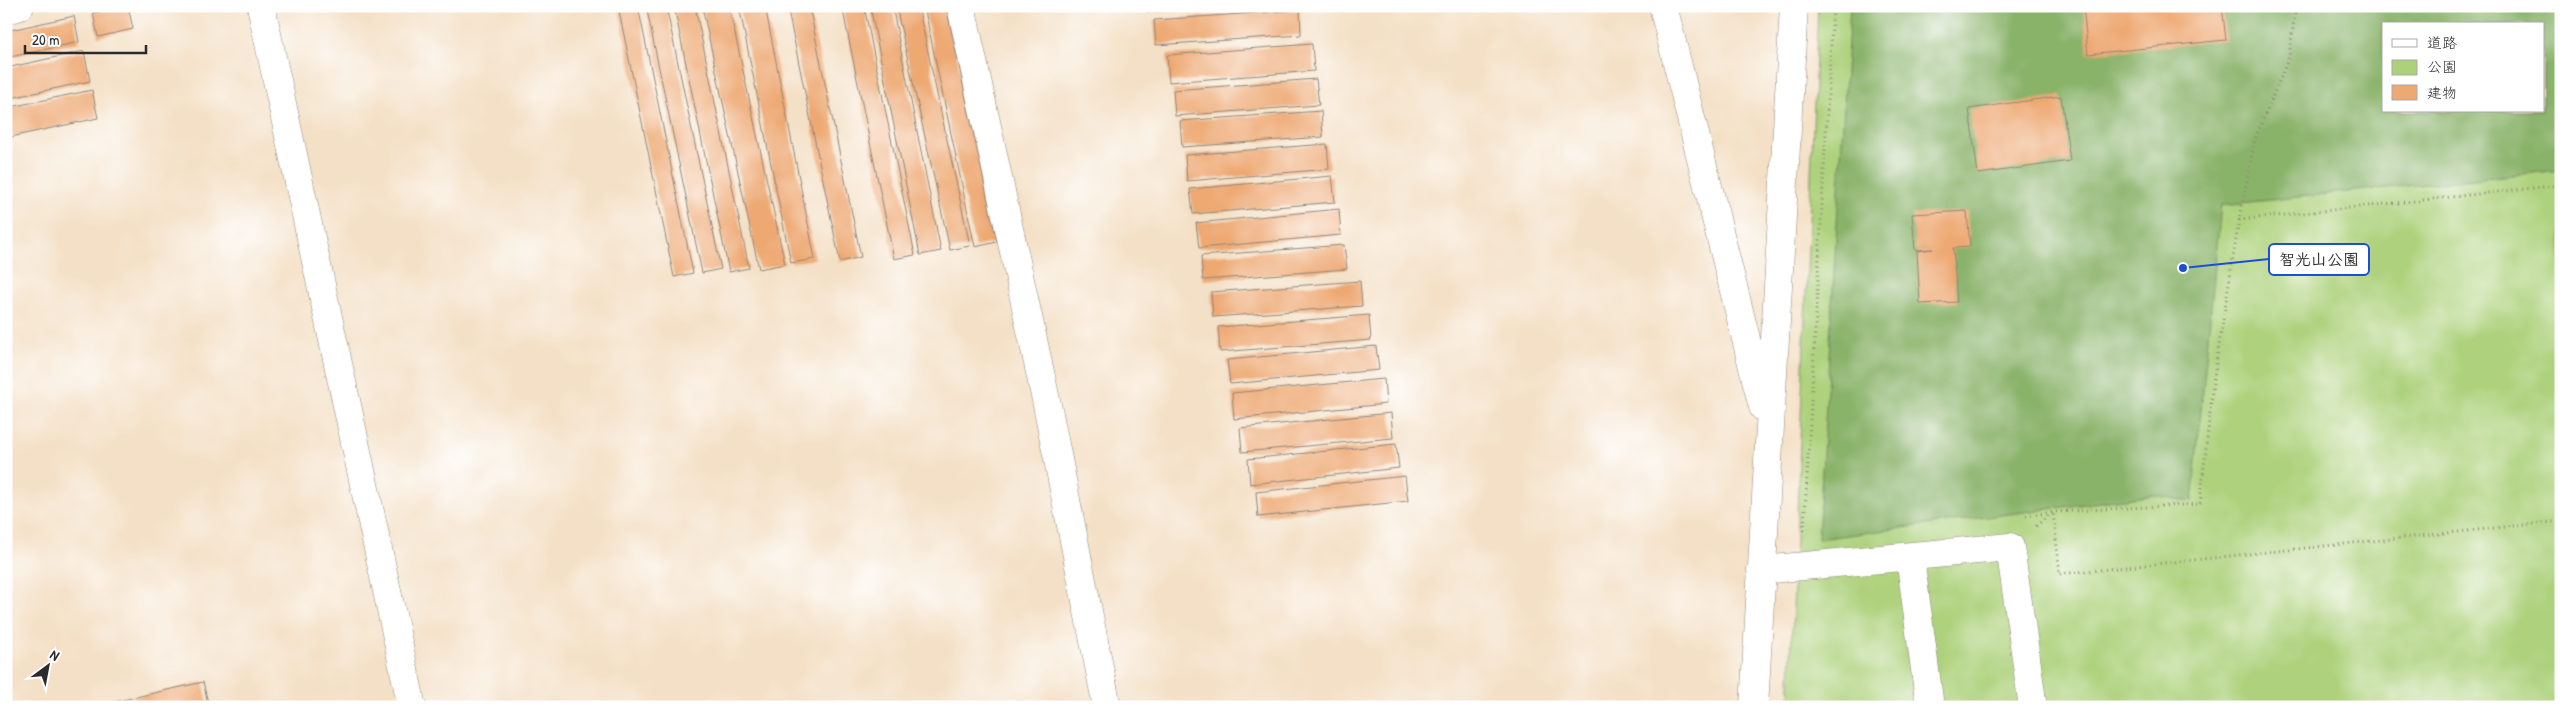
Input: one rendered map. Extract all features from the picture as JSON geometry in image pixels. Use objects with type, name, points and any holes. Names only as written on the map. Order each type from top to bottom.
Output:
[{"type":"street","points":[[6,10],[20,6]]},
{"type":"street","points":[[262,6],[412,707]]},
{"type":"street","points":[[961,6],[1049,414],[1108,707]]},
{"type":"street","points":[[1663,6],[1770,434]]},
{"type":"street","points":[[1754,707],[1794,6]]},
{"type":"street","points":[[1761,570],[2010,548],[2033,707]]},
{"type":"street","points":[[1910,557],[1930,707]]},
{"type":"path","points":[[1804,532],[1833,6]]},
{"type":"path","points":[[2024,516],[2053,512],[2200,504],[2213,383],[2239,220],[2255,139],[2289,57],[2296,6]]},
{"type":"path","points":[[2239,220],[2561,185]]},
{"type":"path","points":[[2053,512],[2060,574],[2561,521]]},
{"type":"path","points":[[2010,548],[2053,512]]},
{"type":"green space","points":[[1818,6],[2561,6],[2561,707],[1789,707]]},
{"type":"green space","points":[[1850,6],[2561,6],[2561,170],[2221,205],[2192,502],[2155,495],[1818,539]]},
{"type":"building","points":[[128,6],[133,29],[98,37],[93,13]]},
{"type":"building","points":[[618,6],[638,6],[693,273],[674,277]]},
{"type":"building","points":[[646,6],[666,6],[721,269],[702,273]]},
{"type":"building","points":[[674,6],[695,6],[749,268],[729,272]]},
{"type":"building","points":[[702,6],[729,6],[785,264],[759,269]]},
{"type":"building","points":[[739,6],[765,6],[815,259],[791,263]]},
{"type":"building","points":[[787,6],[809,6],[861,257],[840,262]]},
{"type":"building","points":[[842,6],[864,6],[915,255],[894,259]]},
{"type":"building","points":[[870,6],[892,6],[941,251],[920,255]]},
{"type":"building","points":[[896,6],[918,6],[970,246],[950,250]]},
{"type":"building","points":[[924,6],[946,6],[997,242],[975,247]]},
{"type":"building","points":[[1148,6],[1214,6],[1214,8],[1148,12]]},
{"type":"building","points":[[2083,6],[2222,6],[2226,40],[2088,54]]},
{"type":"building","points":[[1300,10],[1301,35],[1156,45],[1154,20]]},
{"type":"building","points":[[74,16],[79,42],[6,58],[6,31]]},
{"type":"building","points":[[1312,44],[1314,71],[1169,82],[1167,55]]},
{"type":"building","points":[[84,51],[90,81],[6,99],[6,68]]},
{"type":"building","points":[[1316,79],[1319,105],[1175,116],[1173,90]]},
{"type":"building","points":[[92,90],[98,118],[6,138],[6,108]]},
{"type":"building","points":[[2061,96],[2070,161],[1978,174],[1969,109]]},
{"type":"building","points":[[1321,111],[1323,137],[1182,147],[1180,121]]},
{"type":"building","points":[[1327,144],[1329,169],[1187,181],[1185,155]]},
{"type":"building","points":[[1332,176],[1335,202],[1193,214],[1190,189]]},
{"type":"building","points":[[1339,209],[1341,235],[1199,248],[1196,223]]},
{"type":"building","points":[[1967,211],[1970,247],[1953,248],[1957,302],[1920,304],[1917,251],[1933,249],[1915,250],[1912,214]]},
{"type":"building","points":[[1344,245],[1347,269],[1203,280],[1201,256]]},
{"type":"building","points":[[1360,281],[1362,306],[1213,317],[1211,292]]},
{"type":"building","points":[[1369,315],[1371,340],[1220,352],[1218,327]]},
{"type":"building","points":[[1376,346],[1379,370],[1230,384],[1227,360]]},
{"type":"building","points":[[1384,379],[1386,404],[1234,419],[1232,393]]},
{"type":"building","points":[[1391,413],[1393,438],[1242,452],[1240,428]]},
{"type":"building","points":[[1396,444],[1399,468],[1250,484],[1248,459]]},
{"type":"building","points":[[1405,476],[1408,501],[1258,517],[1256,492]]},
{"type":"building","points":[[203,682],[209,707],[96,707],[96,706]]},
{"type":"place","name":"智光山公園","points":[[2183,268]]}]
